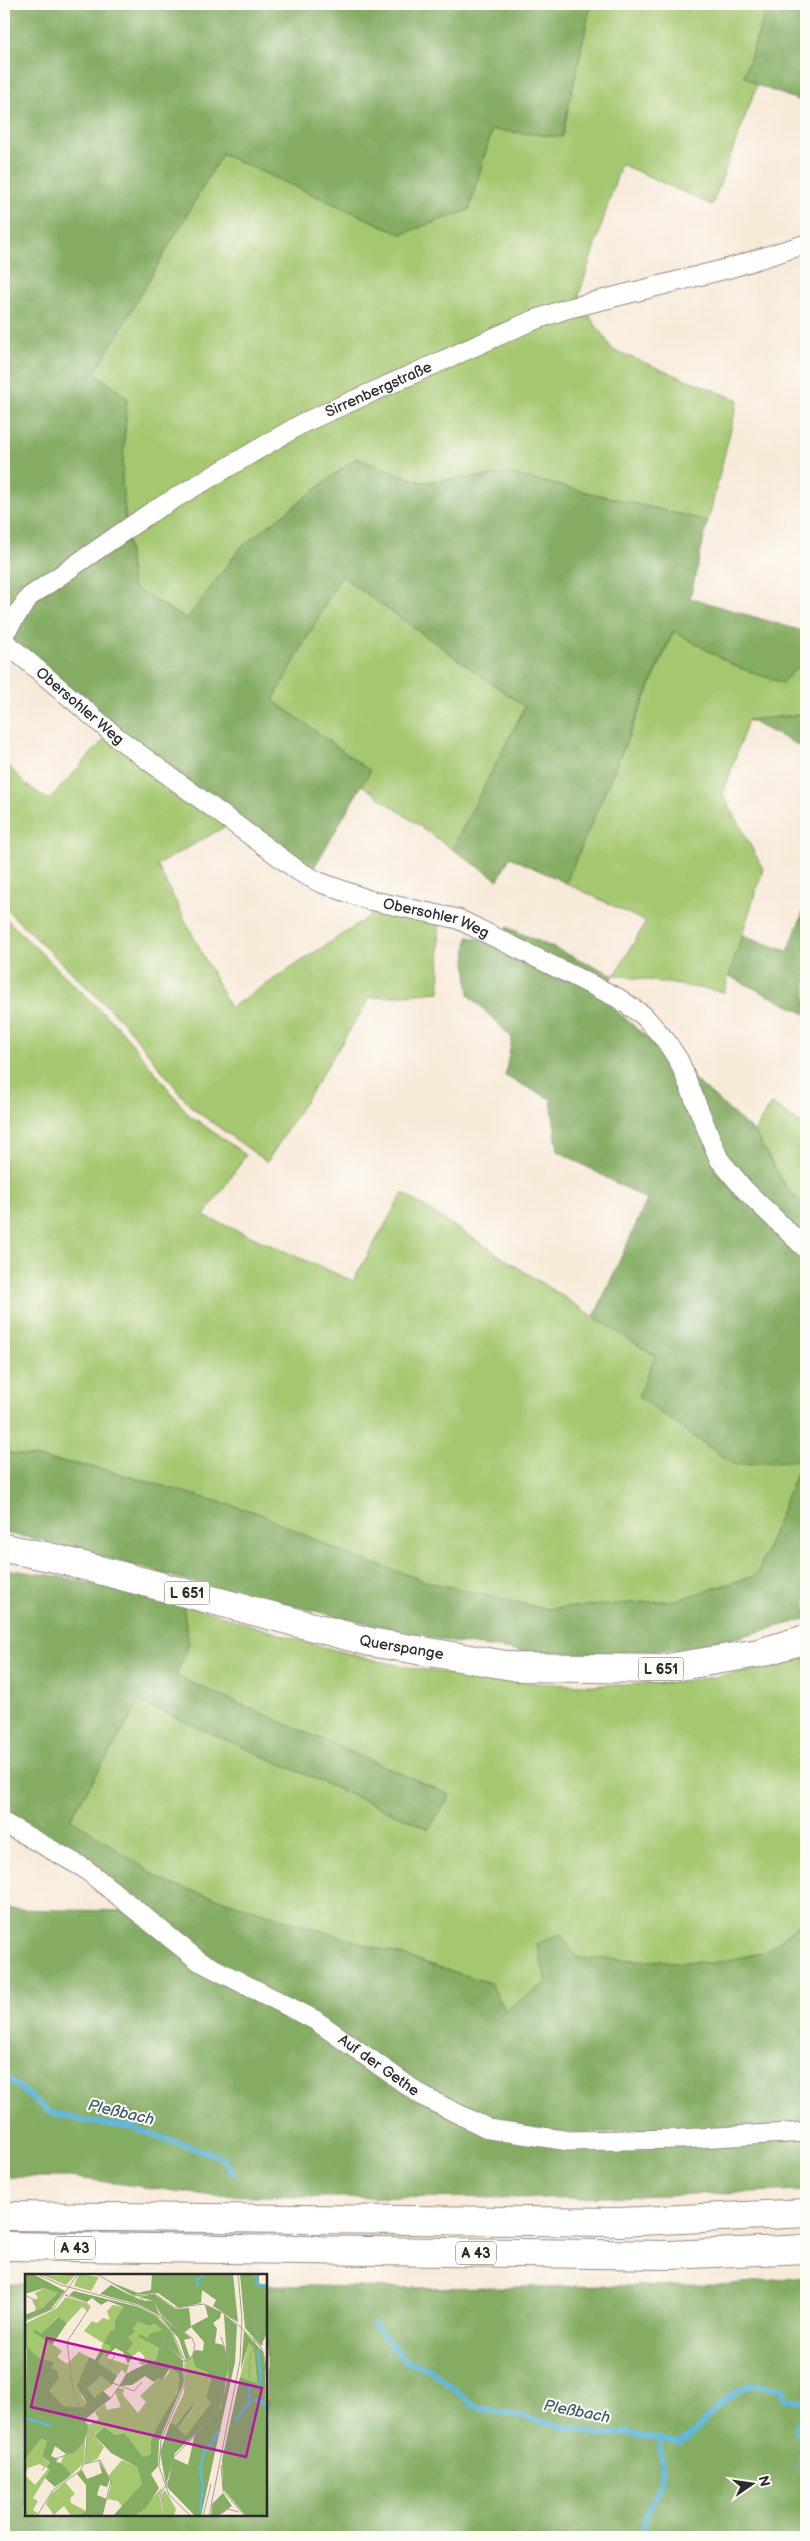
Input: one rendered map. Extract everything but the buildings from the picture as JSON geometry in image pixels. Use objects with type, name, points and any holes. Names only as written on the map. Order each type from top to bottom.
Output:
[{"type":"main road","name":"Querspange","points":[[4,1548],[50,1557],[370,1642],[518,1668],[661,1669],[759,1652],[806,1639]]},
{"type":"main road","name":"A 43","points":[[4,2216],[619,2222],[806,2214]]},
{"type":"main road","name":"A 43","points":[[4,2246],[669,2255],[806,2248]]},
{"type":"main road","points":[[4,2261],[146,2249]]},
{"type":"street","name":"Sirrenbergstraße","points":[[4,634],[29,597],[150,513],[304,423],[529,322],[566,308],[730,268],[806,244]]},
{"type":"street","name":"Obersohler Weg","points":[[4,641],[119,739],[300,872],[319,882],[369,900],[458,919],[618,998],[644,1016],[679,1060],[719,1159],[744,1190],[806,1249]]},
{"type":"street","name":"Auf der Gethe","points":[[4,1823],[84,1868],[199,1961],[315,2020],[424,2097],[489,2130],[569,2141],[680,2139],[806,2132]]},
{"type":"green space","points":[[4,4],[591,4],[562,137],[492,130],[469,210],[401,234],[222,154],[95,373],[127,398],[122,478],[126,527],[4,626]]},
{"type":"green space","points":[[591,4],[768,4],[744,76],[757,85],[712,205],[621,164],[579,295],[592,320],[613,350],[738,400],[708,521],[511,474],[421,482],[356,458],[240,548],[187,620],[132,587],[122,478],[127,398],[95,373],[222,154],[401,234],[469,210],[492,130],[562,137]]},
{"type":"green space","points":[[768,4],[806,4],[806,103],[757,85],[744,76]]},
{"type":"green space","points":[[356,458],[421,482],[511,474],[708,521],[690,598],[806,632],[806,659],[782,683],[735,666],[673,631],[566,883],[510,857],[498,880],[452,849],[525,707],[341,576],[273,700],[370,771],[311,873],[223,803],[209,804],[4,637],[29,603],[127,534],[132,587],[187,619],[240,548]]},
{"type":"green space","points":[[341,575],[525,707],[452,849],[362,785],[370,771],[273,700]]},
{"type":"green space","points":[[674,631],[735,666],[782,683],[806,659],[806,714],[748,720],[723,794],[763,869],[724,992],[615,975],[646,922],[566,883]]},
{"type":"green space","points":[[806,714],[806,749],[748,720]]},
{"type":"green space","points":[[109,734],[228,825],[157,865],[230,1008],[384,907],[439,920],[440,992],[370,998],[267,1162],[192,1108],[124,1023],[4,907],[4,760],[24,783],[49,800]]},
{"type":"green space","points":[[806,905],[806,1014],[729,976],[742,936],[788,951]]},
{"type":"green space","points":[[4,917],[122,1031],[189,1115],[246,1155],[204,1216],[353,1281],[403,1193],[655,1356],[638,1397],[801,1460],[757,1575],[677,1600],[545,1609],[425,1581],[344,1553],[258,1513],[103,1469],[4,1452]]},
{"type":"green space","points":[[507,927],[614,975],[603,999],[754,1132],[787,1189],[806,1205],[806,1619],[728,1640],[674,1650],[550,1655],[451,1642],[218,1589],[37,1539],[4,1533],[4,1452],[103,1469],[258,1513],[344,1553],[425,1581],[545,1609],[677,1600],[757,1575],[801,1460],[734,1465],[638,1397],[655,1356],[594,1317],[647,1200],[558,1151],[551,1099],[505,1076],[512,1038],[469,995],[466,962],[468,937],[503,944]]},
{"type":"green space","points":[[771,1104],[806,1127],[806,1205],[787,1189],[754,1132]]},
{"type":"green space","points":[[4,1569],[62,1577],[183,1604],[189,1644],[176,1676],[450,1795],[429,1829],[140,1702],[70,1818],[167,1883],[490,1983],[505,2010],[547,1983],[537,1944],[560,1934],[577,1958],[713,1963],[766,1952],[806,1918],[806,2127],[568,2133],[491,2123],[426,2094],[202,1957],[4,1817]]},
{"type":"green space","points":[[183,1604],[368,1659],[478,1678],[525,1682],[572,1685],[667,1683],[760,1669],[806,1657],[806,1918],[767,1952],[713,1963],[577,1958],[559,1934],[538,1944],[547,1982],[506,2011],[490,1983],[167,1883],[70,1819],[140,1702],[429,1829],[450,1795],[175,1676]]},
{"type":"green space","points":[[4,1909],[128,1911],[490,2136],[806,2136],[806,2190],[578,2198],[314,2197],[206,2195],[69,2177],[4,2177]]},
{"type":"green space","points":[[806,2277],[806,2537],[4,2537],[4,2284],[25,2284],[25,2516],[268,2516],[268,2285],[405,2288],[720,2285]]},
{"type":"waterway","name":"Pleßbach","points":[[4,2075],[49,2112],[85,2121],[129,2127],[221,2157],[233,2174]]},
{"type":"waterway","name":"Pleßbach","points":[[374,2325],[405,2360],[431,2370],[472,2404],[485,2409],[603,2435],[624,2433],[680,2443],[729,2397],[750,2385],[782,2389],[786,2399],[806,2401]]},
{"type":"waterway","name":"Pleßbach","points":[[806,2412],[796,2426],[804,2447],[800,2465],[806,2472]]},
{"type":"waterway","points":[[643,2537],[643,2524],[660,2485],[659,2441]]}]
